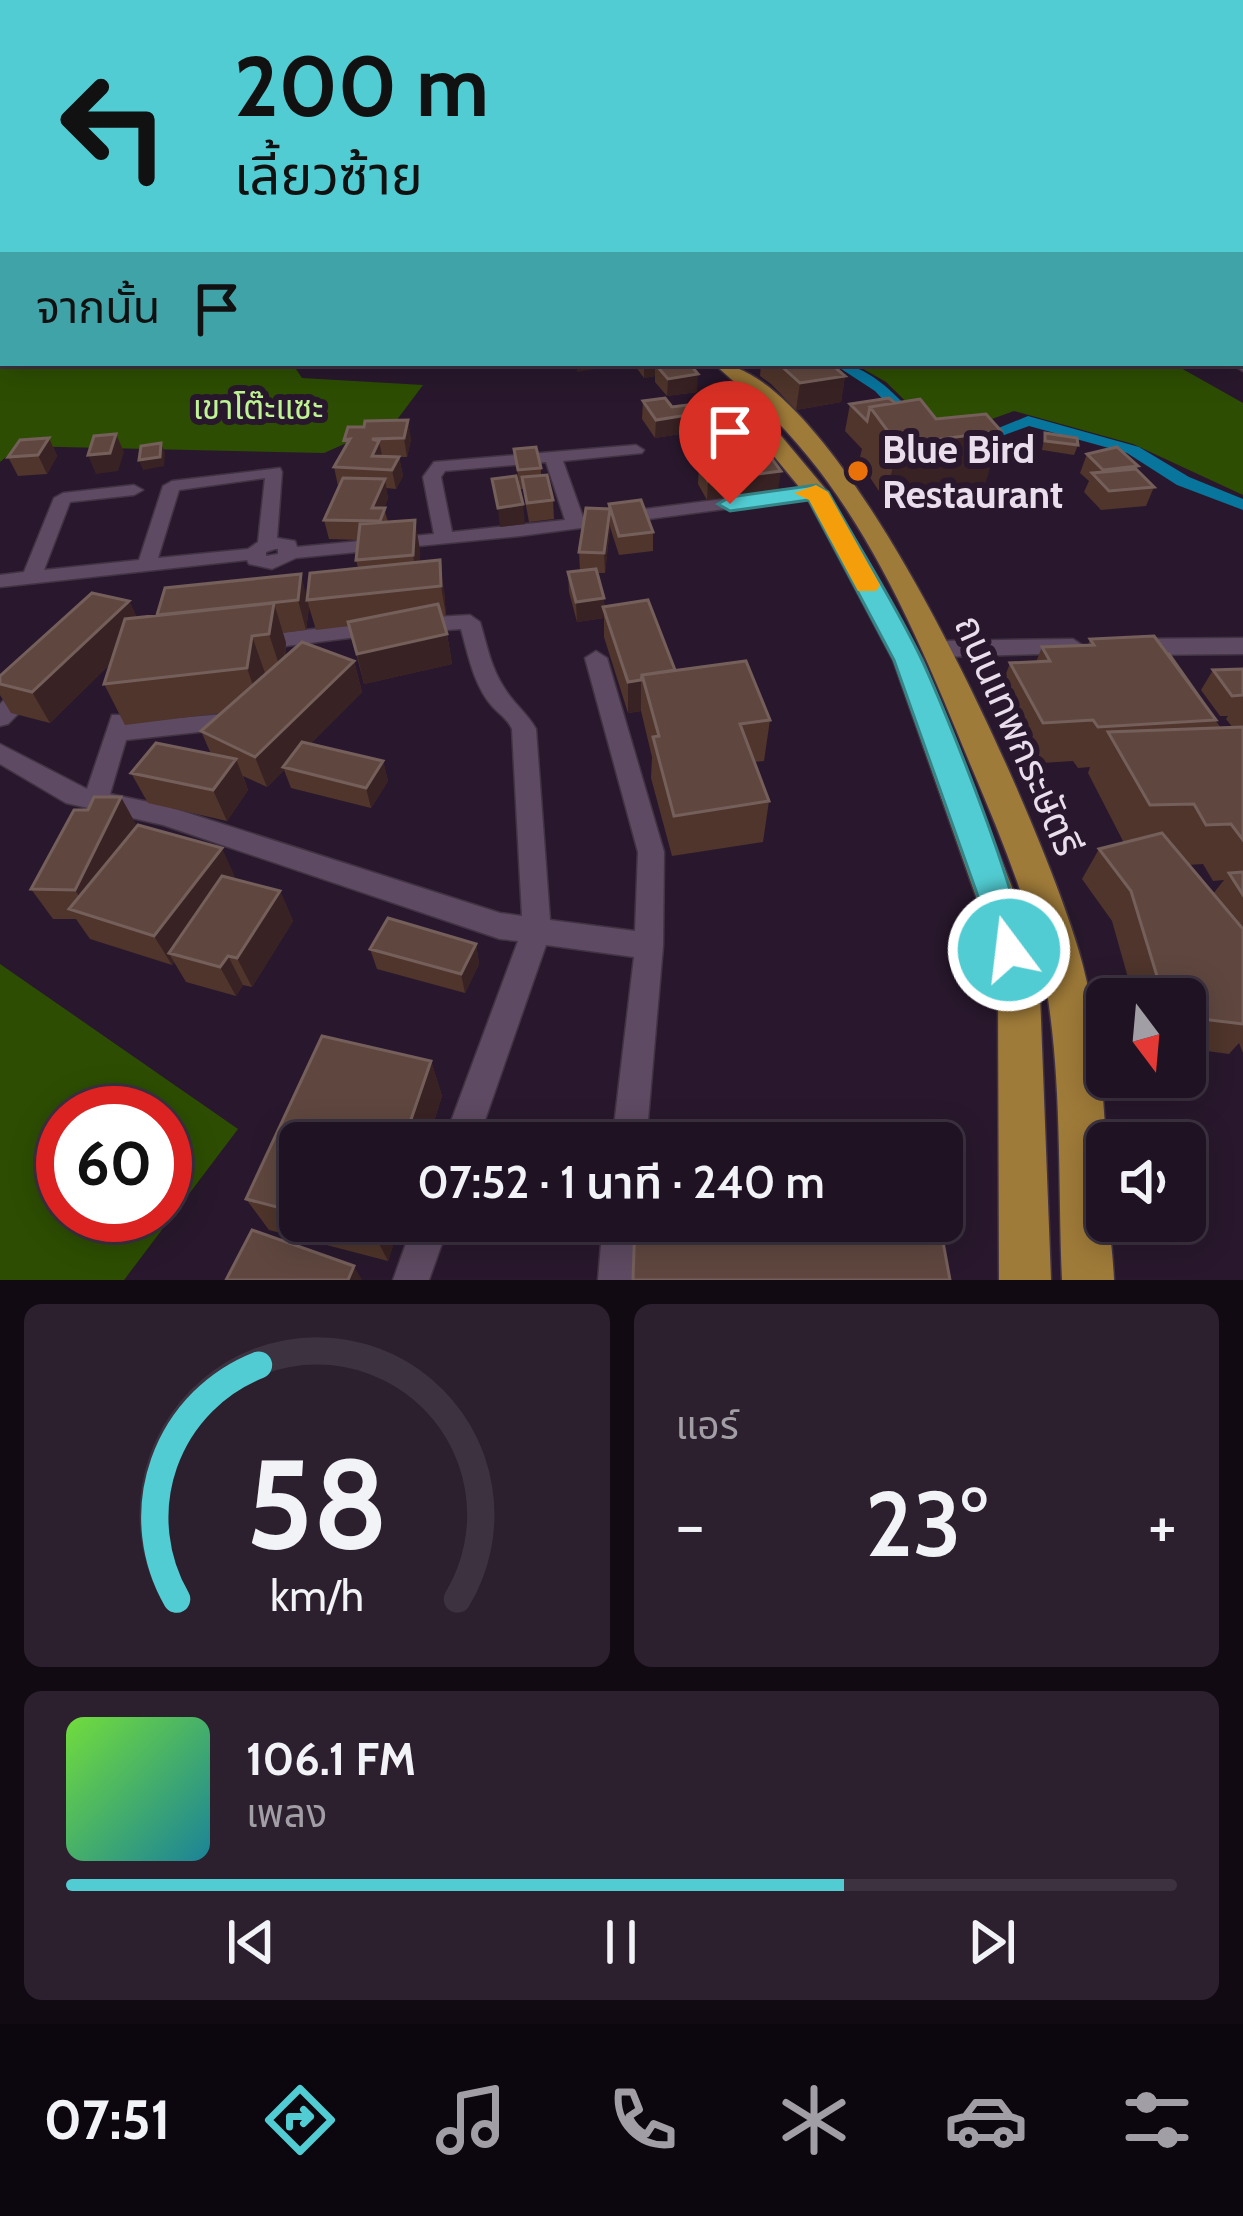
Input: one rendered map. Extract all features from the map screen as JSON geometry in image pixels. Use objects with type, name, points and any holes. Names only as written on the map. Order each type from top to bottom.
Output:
[{"type":"main road","name":"ถนนเทพกระษัตรี","points":[[717,366],[816,492],[908,660],[999,905],[1019,994],[1025,1280]]},
{"type":"main road","name":"ถนนเทพกระษัตรี","points":[[717,366],[770,402],[844,489],[939,649],[1049,907],[1070,1002],[1088,1280]]},
{"type":"street","points":[[443,538],[434,469],[636,450]]},
{"type":"street","points":[[553,457],[577,524]]},
{"type":"street","points":[[146,567],[172,486],[274,472],[261,549]]},
{"type":"street","points":[[31,578],[63,498],[134,490]]},
{"type":"street","points":[[0,581],[146,567],[284,543],[290,553],[577,524],[816,492]]},
{"type":"street","points":[[248,643],[470,622],[481,665],[499,700],[515,712],[524,730],[537,928],[468,1122]]},
{"type":"street","points":[[303,668],[336,634]]},
{"type":"street","points":[[939,649],[1243,646]]},
{"type":"street","points":[[1153,647],[1179,679]]},
{"type":"street","points":[[596,658],[651,852],[649,946],[631,1122]]},
{"type":"street","points":[[0,718],[44,674]]},
{"type":"street","points":[[96,800],[127,694]]},
{"type":"street","points":[[117,732],[253,720]]},
{"type":"street","points":[[0,753],[75,796],[163,815],[500,926],[649,946]]},
{"type":"street","points":[[411,1280],[425,1242]]},
{"type":"street","points":[[616,1280],[620,1242]]},
{"type":"green space","name":"เขาโต๊ะแซะ","points":[[0,366],[294,366],[302,378],[423,385],[396,421],[324,453],[19,446],[0,462]]},
{"type":"green space","points":[[858,366],[1177,366],[1243,403],[1243,495],[1133,444],[1014,411],[942,437],[886,382]]},
{"type":"green space","points":[[0,964],[176,1086],[36,1086],[36,1242],[153,1242],[124,1280],[0,1280]]},
{"type":"green space","points":[[192,1097],[238,1129],[192,1190]]},
{"type":"building","points":[[657,366],[691,366],[698,374],[668,379]]},
{"type":"building","points":[[781,366],[833,366],[845,376],[800,383]]},
{"type":"building","points":[[665,398],[672,407],[687,405],[694,414],[656,420],[643,401]]},
{"type":"building","points":[[889,398],[895,403],[870,407],[867,421],[850,404]]},
{"type":"building","points":[[920,399],[936,419],[986,414],[1001,431],[898,445],[870,407]]},
{"type":"building","points":[[408,420],[404,438],[372,439],[379,441],[372,456],[399,457],[392,470],[334,467],[350,439],[344,440],[348,427],[364,427],[365,421]]},
{"type":"building","points":[[1045,433],[1077,438],[1078,445],[1045,441]]},
{"type":"building","points":[[116,434],[110,453],[88,455],[94,436]]},
{"type":"building","points":[[49,438],[38,455],[8,457],[20,440]]},
{"type":"building","points":[[161,443],[160,457],[139,460],[141,446]]},
{"type":"building","points":[[761,444],[781,471],[708,481],[699,465],[736,460],[728,448]]},
{"type":"building","points":[[536,447],[541,468],[518,470],[514,449]]},
{"type":"building","points":[[1117,447],[1138,466],[1103,470],[1087,454]]},
{"type":"building","points":[[1136,469],[1154,487],[1109,491],[1092,473]]},
{"type":"building","points":[[547,475],[553,500],[527,503],[522,477]]},
{"type":"building","points":[[516,476],[523,504],[498,508],[492,479]]},
{"type":"building","points":[[343,478],[385,479],[372,508],[385,508],[380,521],[324,520]]},
{"type":"building","points":[[641,500],[653,532],[619,536],[609,504]]},
{"type":"building","points":[[586,508],[610,509],[604,553],[579,552]]},
{"type":"building","points":[[415,520],[413,555],[356,560],[360,524]]},
{"type":"building","points":[[440,560],[441,586],[307,600],[310,573]]},
{"type":"building","points":[[596,569],[604,598],[576,602],[568,572]]},
{"type":"building","points":[[301,574],[298,600],[157,615],[165,588]]},
{"type":"building","points":[[92,593],[129,601],[32,692],[0,684],[0,676]]},
{"type":"building","points":[[648,600],[675,670],[628,682],[603,607]]},
{"type":"building","points":[[274,603],[269,634],[252,636],[247,668],[104,684],[125,619]]},
{"type":"building","points":[[438,604],[447,634],[357,654],[348,622]]},
{"type":"building","points":[[1154,636],[1216,720],[1098,727],[1093,720],[1043,723],[1010,663],[1050,661],[1042,647]]},
{"type":"building","points":[[302,642],[354,661],[255,757],[201,731]]},
{"type":"building","points":[[746,661],[770,720],[740,724],[769,801],[674,816],[642,675]]},
{"type":"building","points":[[1243,669],[1243,695],[1232,696],[1213,670]]},
{"type":"building","points":[[1243,727],[1243,840],[1231,824],[1206,825],[1194,804],[1150,805],[1108,732]]},
{"type":"building","points":[[302,742],[383,761],[366,788],[283,767]]},
{"type":"building","points":[[156,743],[236,759],[213,790],[131,773]]},
{"type":"building","points":[[94,797],[121,797],[75,890],[31,889],[74,810],[88,810]]},
{"type":"building","points":[[138,825],[222,848],[154,936],[69,909]]},
{"type":"building","points":[[1162,833],[1243,929],[1243,1024],[1206,1020],[1206,978],[1158,978],[1131,891],[1099,849]]},
{"type":"building","points":[[1243,872],[1243,895],[1229,873]]},
{"type":"building","points":[[222,876],[280,891],[237,958],[228,956],[220,967],[169,953]]},
{"type":"building","points":[[388,918],[476,944],[461,974],[370,949]]},
{"type":"building","points":[[322,1036],[431,1061],[410,1122],[282,1122]]},
{"type":"building","points":[[279,1128],[279,1208],[246,1199]]},
{"type":"building","points":[[252,1230],[354,1266],[348,1280],[226,1280]]},
{"type":"building","points":[[634,1242],[943,1242],[950,1280],[633,1280]]},
{"type":"waterway","points":[[844,366],[880,388],[913,422]]},
{"type":"waterway","points":[[977,440],[1028,421],[1133,450],[1183,481],[1243,505]]},
{"type":"slow traffic","points":[[806,493],[816,492],[867,585]]},
{"type":"place","name":"Blue Bird Restaurant","points":[[858,471]]},
{"type":"route","points":[[730,504],[816,492],[908,660],[999,905],[1009,950]]}]
